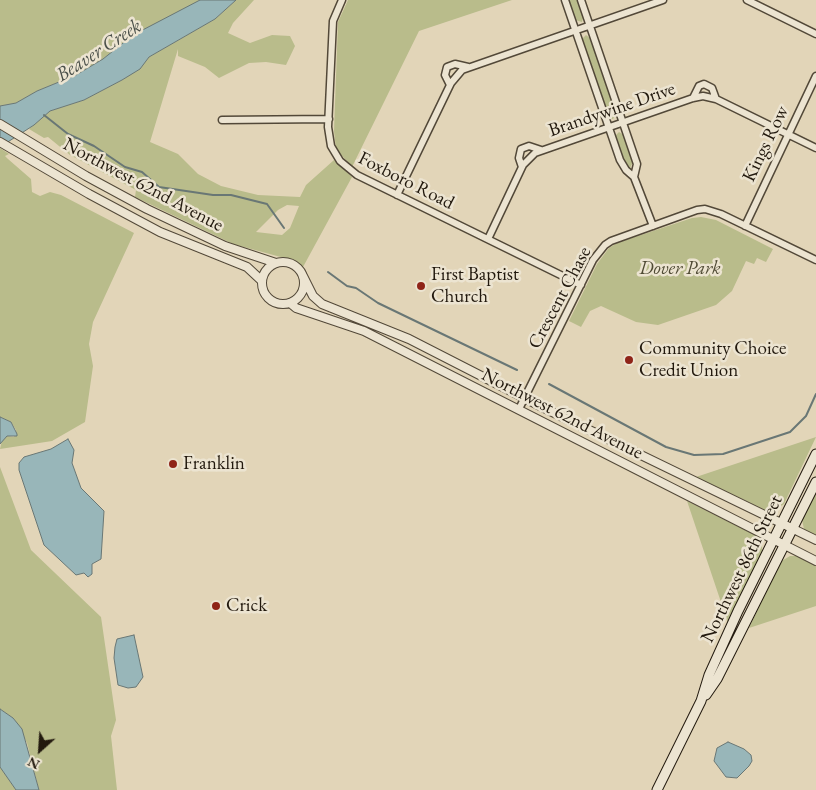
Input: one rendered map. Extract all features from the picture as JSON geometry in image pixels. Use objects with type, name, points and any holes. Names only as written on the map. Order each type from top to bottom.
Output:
[{"type":"main road","name":"Northwest 86th Street","points":[[657,790],[701,701],[709,675],[816,454]]},
{"type":"main road","name":"Northwest 86th Street","points":[[701,701],[718,679],[816,482]]},
{"type":"street","name":"Foxboro Road","points":[[342,0],[333,21],[329,119],[331,146],[340,161],[354,173],[581,285]]},
{"type":"street","points":[[565,0],[623,167],[634,177],[653,226]]},
{"type":"street","points":[[581,0],[637,164],[634,177]]},
{"type":"street","points":[[397,195],[456,75],[468,68],[663,0]]},
{"type":"street","points":[[747,0],[816,34]]},
{"type":"street","points":[[450,85],[446,75],[447,67],[455,64],[468,68]]},
{"type":"street","name":"Kings Row","points":[[745,226],[816,76]]},
{"type":"street","name":"Brandywine Drive","points":[[693,98],[699,86],[704,84],[712,88],[716,99]]},
{"type":"street","name":"Brandywine Drive","points":[[488,239],[522,167],[529,157],[540,150],[693,98],[703,96],[716,99],[816,148]]},
{"type":"street","points":[[222,120],[329,119]]},
{"type":"street","name":"Northwest 62nd Avenue","points":[[0,124],[86,176],[208,239],[276,263]]},
{"type":"street","name":"Northwest 62nd Avenue","points":[[0,142],[160,232],[247,267],[262,281]]},
{"type":"street","name":"Brandywine Drive","points":[[522,167],[519,158],[521,149],[529,146],[540,150]]},
{"type":"street","name":"Crescent Chase","points":[[519,409],[593,260],[604,246],[620,237],[697,210],[713,211],[816,260]]},
{"type":"street","points":[[276,263],[293,264],[303,276],[302,292],[290,303],[274,302],[263,289],[262,281],[269,267],[276,263]]},
{"type":"street","name":"Northwest 62nd Avenue","points":[[303,276],[313,296],[322,304],[409,339],[524,398],[816,540]]},
{"type":"street","name":"Northwest 62nd Avenue","points":[[290,303],[296,308],[364,331],[816,561]]},
{"type":"green space","points":[[0,0],[200,0],[76,75],[37,91],[16,103],[0,106]]},
{"type":"green space","points":[[236,0],[254,0],[233,23],[228,33],[250,43],[272,35],[290,36],[295,46],[286,65],[266,62],[249,63],[219,78],[205,67],[178,56],[178,49],[150,142],[178,154],[198,174],[221,186],[258,195],[300,197],[306,185],[334,160],[352,177],[303,267],[288,259],[233,244],[135,197],[136,190],[70,155],[48,137],[44,138],[29,129],[50,111],[84,100],[122,80],[140,68],[149,57],[215,19]],"holes":[[[287,205],[299,206],[290,228],[282,235],[256,232],[278,210]]]},
{"type":"green space","points":[[348,0],[512,0],[419,31],[352,167],[336,149],[334,131],[338,22]]},
{"type":"green space","points":[[568,0],[577,0],[583,18],[582,22],[575,20]]},
{"type":"green space","points":[[586,35],[591,39],[616,114],[613,119],[609,118],[582,39]]},
{"type":"green space","points":[[619,132],[624,135],[633,162],[630,168],[626,166],[615,136]]},
{"type":"green space","points":[[0,148],[9,154],[5,156],[8,159],[31,179],[32,192],[40,196],[50,192],[61,195],[134,233],[93,322],[89,344],[93,366],[85,422],[52,441],[0,449],[2,440],[7,436],[14,437],[16,430],[11,422],[0,417]]},
{"type":"green space","name":"Dover Park","points":[[701,217],[716,220],[773,249],[766,262],[757,258],[754,264],[746,261],[732,291],[716,305],[658,325],[636,322],[601,306],[590,311],[581,327],[569,321],[597,264],[609,248],[617,243],[692,218]]},
{"type":"green space","points":[[816,437],[784,504],[774,511],[767,511],[696,477]]},
{"type":"green space","points":[[0,467],[31,550],[101,617],[116,720],[111,736],[117,790],[39,790],[27,743],[13,718],[0,709]]},
{"type":"green space","points":[[816,489],[816,537],[804,529],[802,520]]},
{"type":"green space","points":[[687,501],[755,535],[762,543],[762,553],[728,623]]},
{"type":"green space","points":[[790,556],[798,556],[816,565],[816,606],[749,628],[780,562]]},
{"type":"green space","points":[[0,767],[16,790],[0,790]]},
{"type":"water","points":[[200,0],[236,0],[215,19],[149,57],[140,69],[84,100],[50,111],[34,125],[0,147],[0,106],[16,103],[37,91],[76,75],[103,59],[133,35]]},
{"type":"water","points":[[0,417],[11,422],[17,436],[7,436],[0,444]]},
{"type":"water","points":[[68,439],[74,450],[72,463],[81,488],[104,511],[101,559],[92,564],[92,574],[88,577],[84,573],[76,575],[44,545],[19,470],[19,463],[24,457],[51,449]]},
{"type":"water","points":[[134,635],[143,677],[136,687],[128,688],[118,685],[114,658],[115,647],[117,639]]},
{"type":"water","points":[[0,709],[13,718],[22,729],[39,790],[16,790],[0,767]]},
{"type":"water","points":[[728,742],[744,749],[751,755],[752,761],[749,766],[737,778],[726,777],[714,761],[717,748]]},
{"type":"waterway","points":[[44,115],[68,134],[94,146],[125,167],[142,172],[159,187],[213,195],[231,195],[267,204],[284,228]]},
{"type":"waterway","points":[[328,272],[347,286],[356,288],[378,303],[517,370]]},
{"type":"waterway","points":[[549,384],[666,447],[694,455],[723,454],[790,432],[806,416],[816,394]]},
{"type":"place","name":"First Baptist Church","points":[[421,286]]},
{"type":"place","name":"Community Choice Credit Union","points":[[629,360]]},
{"type":"place","name":"Franklin","points":[[173,464]]},
{"type":"place","name":"Crick","points":[[216,606]]},
{"type":"water label","name":"Beaver Creek","points":[[99,51]]}]
